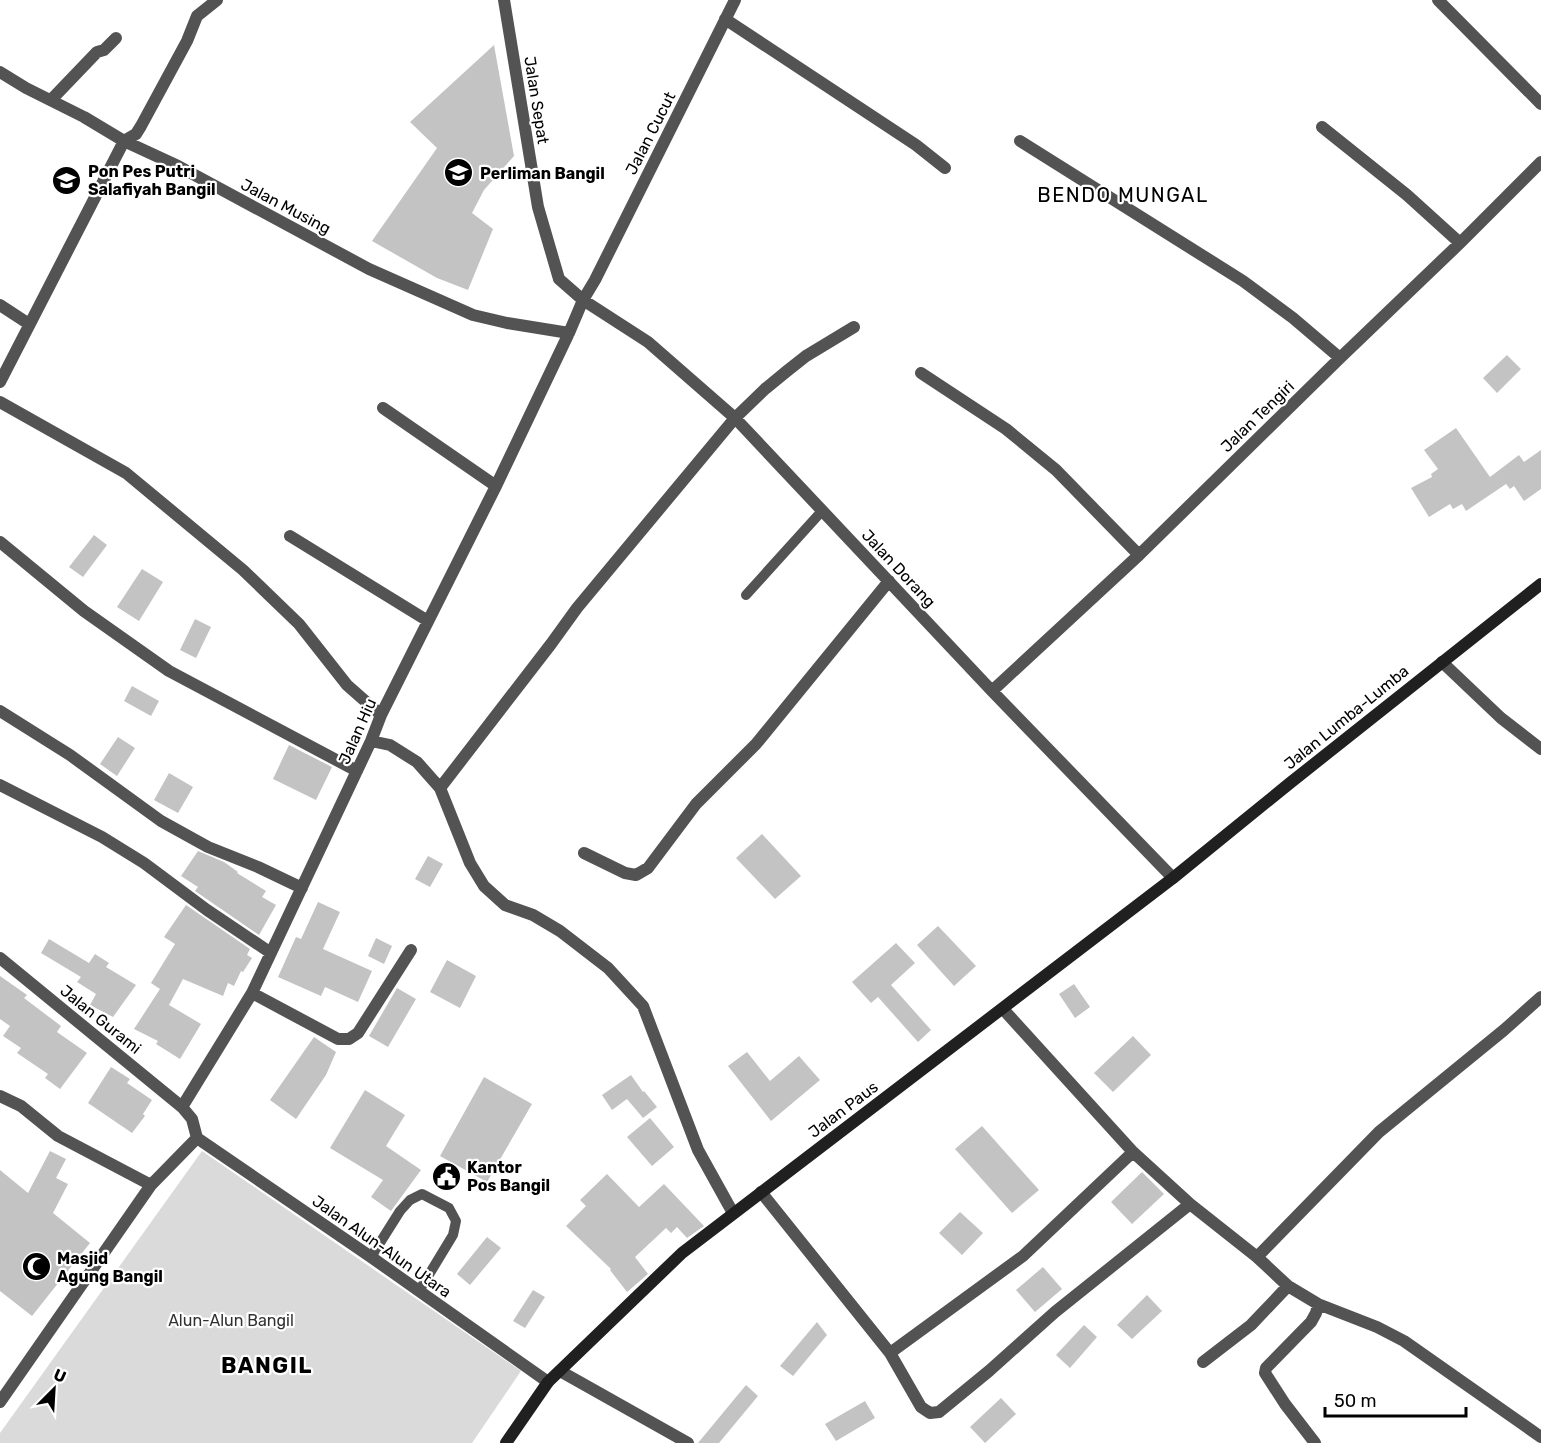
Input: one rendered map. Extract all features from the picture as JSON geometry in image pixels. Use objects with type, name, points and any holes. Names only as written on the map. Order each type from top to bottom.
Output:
[{"type":"main road","name":"Jalan Lumba-Lumba","points":[[1173,878],[1541,584]]},
{"type":"main road","name":"Jalan Paus","points":[[506,1443],[548,1382],[682,1253],[1173,878]]},
{"type":"street","points":[[0,381],[124,141],[136,134],[141,126],[187,41],[197,16],[217,0]]},
{"type":"street","name":"Jalan Sepat","points":[[504,0],[538,207],[559,279],[583,300]]},
{"type":"street","name":"Jalan Cucut","points":[[583,300],[735,0]]},
{"type":"street","points":[[1437,0],[1541,104]]},
{"type":"street","points":[[725,19],[916,145],[945,168]]},
{"type":"street","points":[[51,100],[97,52],[104,50],[116,38]]},
{"type":"street","name":"Jalan Musing","points":[[0,72],[124,141],[178,166],[369,269],[473,315],[569,333]]},
{"type":"street","points":[[1322,127],[1407,195],[1460,243]]},
{"type":"street","points":[[1020,141],[1243,281],[1293,318],[1340,358]]},
{"type":"street","name":"Jalan Tengiri","points":[[992,691],[1138,555],[1541,162]]},
{"type":"street","name":"Jalan Hiu","points":[[182,1107],[252,993],[357,771],[381,715],[496,486],[583,300]]},
{"type":"street","name":"Jalan Dorang","points":[[583,300],[648,342],[735,418],[992,691],[1173,878]]},
{"type":"street","points":[[0,305],[29,324]]},
{"type":"street","points":[[440,788],[577,608],[735,418],[787,370],[854,327]]},
{"type":"street","points":[[921,373],[1006,429],[1056,470],[1138,555]]},
{"type":"street","points":[[0,402],[126,473],[243,570],[299,624],[348,686],[381,715]]},
{"type":"street","points":[[384,408],[496,486]]},
{"type":"street","points":[[290,536],[428,621]]},
{"type":"street","points":[[0,542],[84,611],[169,671],[357,771]]},
{"type":"street","points":[[584,853],[625,873],[636,875],[648,868],[696,804],[756,744],[889,581]]},
{"type":"street","points":[[1442,662],[1501,718],[1541,749]]},
{"type":"street","points":[[0,711],[70,755],[161,821],[208,847],[302,888]]},
{"type":"street","points":[[370,741],[390,745],[417,762],[440,788],[470,863],[484,886],[505,905],[533,915],[560,931],[608,968],[643,1006],[698,1150],[732,1213]]},
{"type":"street","points":[[0,785],[102,837],[144,862],[207,910],[271,953]]},
{"type":"street","points":[[252,993],[338,1039],[349,1039],[358,1033],[411,950]]},
{"type":"street","name":"Jalan Gurami","points":[[0,958],[182,1107]]},
{"type":"street","points":[[1257,1257],[1379,1132],[1541,997]]},
{"type":"street","points":[[1003,1009],[1133,1152],[1190,1204],[1257,1257],[1288,1286],[1318,1304],[1377,1327],[1404,1341],[1541,1437]]},
{"type":"street","points":[[0,1096],[21,1106],[58,1136],[151,1185]]},
{"type":"street","points":[[0,1401],[151,1185],[197,1138],[192,1119],[182,1107]]},
{"type":"street","name":"Jalan Alun-Alun Utara","points":[[197,1138],[548,1382]]},
{"type":"street","points":[[890,1353],[1023,1256],[1133,1152]]},
{"type":"street","points":[[760,1192],[890,1353],[921,1407],[930,1413],[939,1412],[1055,1312],[1190,1204]]},
{"type":"street","points":[[1203,1362],[1251,1325],[1288,1286]]},
{"type":"street","points":[[1315,1443],[1265,1373],[1266,1368],[1311,1322],[1318,1304]]},
{"type":"street","points":[[560,1371],[688,1443]]},
{"type":"lane","points":[[746,595],[822,511]]},
{"type":"lane","points":[[371,1257],[400,1211],[410,1200],[422,1194],[449,1208],[456,1221],[453,1235],[419,1291]]},
{"type":"green space","name":"Alun-Alun Bangil","points":[[202,1151],[521,1371],[472,1443],[0,1443],[0,1433]]},
{"type":"building","name":"Perliman Bangil","points":[[494,45],[514,156],[484,190],[472,213],[493,229],[468,290],[437,278],[372,241],[437,148],[410,122]]},
{"type":"building","points":[[1507,355],[1521,369],[1497,393],[1483,378]]},
{"type":"building","points":[[1456,428],[1490,477],[1519,455],[1524,462],[1541,450],[1541,489],[1524,501],[1514,486],[1510,489],[1506,484],[1466,511],[1462,504],[1453,509],[1450,504],[1429,517],[1411,488],[1432,477],[1431,474],[1438,469],[1424,450]]},
{"type":"building","points":[[94,535],[107,545],[83,577],[69,567]]},
{"type":"building","points":[[142,569],[163,582],[139,621],[117,607]]},
{"type":"building","points":[[195,619],[211,627],[196,658],[180,650]]},
{"type":"building","points":[[132,686],[159,701],[151,716],[124,701]]},
{"type":"building","points":[[118,737],[135,748],[117,776],[100,764]]},
{"type":"building","points":[[289,745],[332,767],[316,800],[273,779]]},
{"type":"building","points":[[169,773],[193,787],[178,813],[154,800]]},
{"type":"building","points":[[762,834],[801,876],[775,899],[736,858]]},
{"type":"building","points":[[198,851],[224,862],[266,891],[262,897],[276,905],[259,935],[195,891],[198,887],[181,876]]},
{"type":"building","points":[[428,856],[443,864],[430,887],[415,879]]},
{"type":"building","points":[[318,902],[340,912],[323,949],[372,971],[358,1002],[325,987],[321,996],[278,977],[296,937],[301,939]]},
{"type":"building","points":[[186,905],[250,949],[247,955],[252,958],[243,972],[241,971],[234,986],[228,983],[223,996],[183,979],[169,1005],[201,1024],[180,1059],[156,1044],[158,1041],[134,1029],[160,989],[151,983],[175,944],[164,937]]},
{"type":"building","points":[[938,926],[976,966],[954,986],[917,945]]},
{"type":"building","points":[[376,938],[392,946],[384,964],[368,956]]},
{"type":"building","points":[[49,939],[89,963],[95,954],[109,963],[106,967],[136,985],[113,1017],[90,1005],[96,994],[77,982],[81,977],[41,953]]},
{"type":"building","points":[[896,943],[915,963],[891,985],[931,1030],[918,1042],[878,997],[871,1003],[852,982]]},
{"type":"building","points":[[447,960],[476,976],[460,1008],[430,992]]},
{"type":"building","points":[[0,976],[27,995],[24,998],[61,1026],[57,1032],[87,1053],[60,1089],[45,1078],[48,1074],[17,1053],[21,1048],[3,1036],[10,1026],[0,1019]]},
{"type":"building","points":[[1074,984],[1090,1007],[1075,1018],[1059,994]]},
{"type":"building","points":[[397,988],[416,999],[388,1047],[369,1036]]},
{"type":"building","points":[[1133,1036],[1151,1055],[1113,1092],[1094,1073]]},
{"type":"building","points":[[314,1037],[336,1052],[326,1075],[296,1119],[270,1100]]},
{"type":"building","points":[[747,1052],[770,1081],[799,1056],[820,1080],[771,1121],[728,1066]]},
{"type":"building","points":[[111,1067],[130,1079],[127,1083],[152,1100],[143,1114],[145,1116],[132,1133],[88,1103]]},
{"type":"building","points":[[631,1075],[657,1107],[643,1118],[627,1099],[612,1110],[602,1095]]},
{"type":"building","points":[[484,1077],[532,1104],[487,1182],[440,1156]]},
{"type":"building","points":[[365,1090],[405,1115],[386,1146],[421,1170],[391,1211],[371,1197],[383,1180],[330,1148]]},
{"type":"building","points":[[650,1118],[674,1147],[652,1166],[627,1137]]},
{"type":"building","points":[[982,1126],[1039,1190],[1012,1213],[955,1149]]},
{"type":"building","name":"Masjid Agung Bangil","points":[[50,1151],[66,1159],[56,1178],[68,1184],[53,1213],[90,1243],[32,1316],[0,1291],[0,1170],[28,1193]]},
{"type":"building","points":[[1142,1172],[1164,1194],[1132,1224],[1111,1202]]},
{"type":"building","points":[[607,1174],[639,1207],[664,1184],[704,1226],[687,1238],[677,1227],[671,1233],[666,1228],[635,1257],[648,1274],[627,1292],[611,1269],[566,1226],[586,1206],[580,1200]]},
{"type":"building","points":[[960,1212],[983,1233],[962,1255],[939,1233]]},
{"type":"building","points":[[487,1237],[501,1248],[470,1285],[457,1274]]},
{"type":"building","points":[[1043,1267],[1062,1289],[1035,1312],[1016,1290]]},
{"type":"building","points":[[533,1290],[545,1297],[525,1328],[513,1321]]},
{"type":"building","points":[[1147,1295],[1162,1311],[1132,1339],[1117,1325]]},
{"type":"building","points":[[817,1322],[827,1335],[793,1376],[780,1366]]},
{"type":"building","points":[[1084,1325],[1097,1337],[1070,1368],[1056,1355]]},
{"type":"building","points":[[746,1385],[758,1396],[719,1443],[698,1443]]},
{"type":"building","points":[[1001,1398],[1016,1414],[985,1443],[970,1427]]},
{"type":"building","points":[[865,1401],[875,1418],[836,1441],[825,1424]]},
{"type":"place","name":"Perliman Bangil","points":[[459,173]]},
{"type":"place","name":"Pon Pes Putri Salafiyah Bangil","points":[[67,180]]},
{"type":"place","name":"Kantor Pos Bangil","points":[[446,1176]]},
{"type":"place","name":"Masjid Agung Bangil","points":[[36,1267]]},
{"type":"district","name":"BENDO MUNGAL","points":[[1123,195]]},
{"type":"district","name":"BANGIL","points":[[267,1365]]}]
